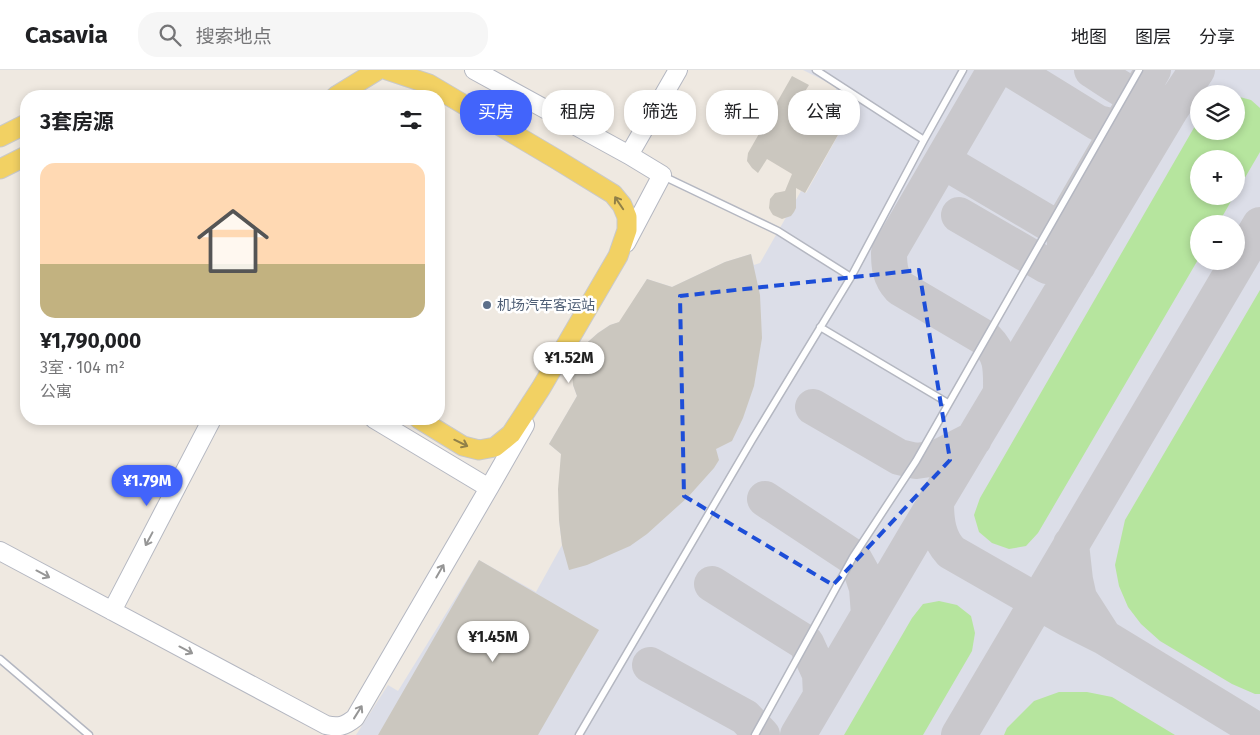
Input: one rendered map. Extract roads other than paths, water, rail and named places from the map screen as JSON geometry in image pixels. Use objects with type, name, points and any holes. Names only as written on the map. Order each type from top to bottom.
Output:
[{"type":"main road","points":[[346,90],[378,70]]},
{"type":"main road","points":[[387,70],[429,84],[439,90]]},
{"type":"main road","points":[[0,551],[326,725],[337,727],[347,725],[355,718],[550,384],[662,175],[474,70]]},
{"type":"main road","points":[[629,156],[678,70]]},
{"type":"main road","points":[[429,425],[463,446],[479,450],[495,447],[511,434],[541,388],[618,256],[627,230],[627,217],[622,205],[613,194],[445,94]]},
{"type":"main road","points":[[0,138],[20,127]]},
{"type":"main road","points":[[0,169],[20,159]]},
{"type":"main road","points":[[112,611],[209,425]]},
{"type":"main road","points":[[384,425],[489,488]]},
{"type":"lane","points":[[816,70],[924,140]]},
{"type":"lane","points":[[579,735],[850,277],[963,70]]},
{"type":"lane","points":[[754,735],[853,557],[916,461],[1139,70]]},
{"type":"lane","points":[[662,175],[778,231],[850,277]]},
{"type":"lane","points":[[820,327],[948,404]]},
{"type":"lane","points":[[0,659],[89,735]]},
{"type":"place","name":"机场汽车客运站","points":[[487,305]]}]
